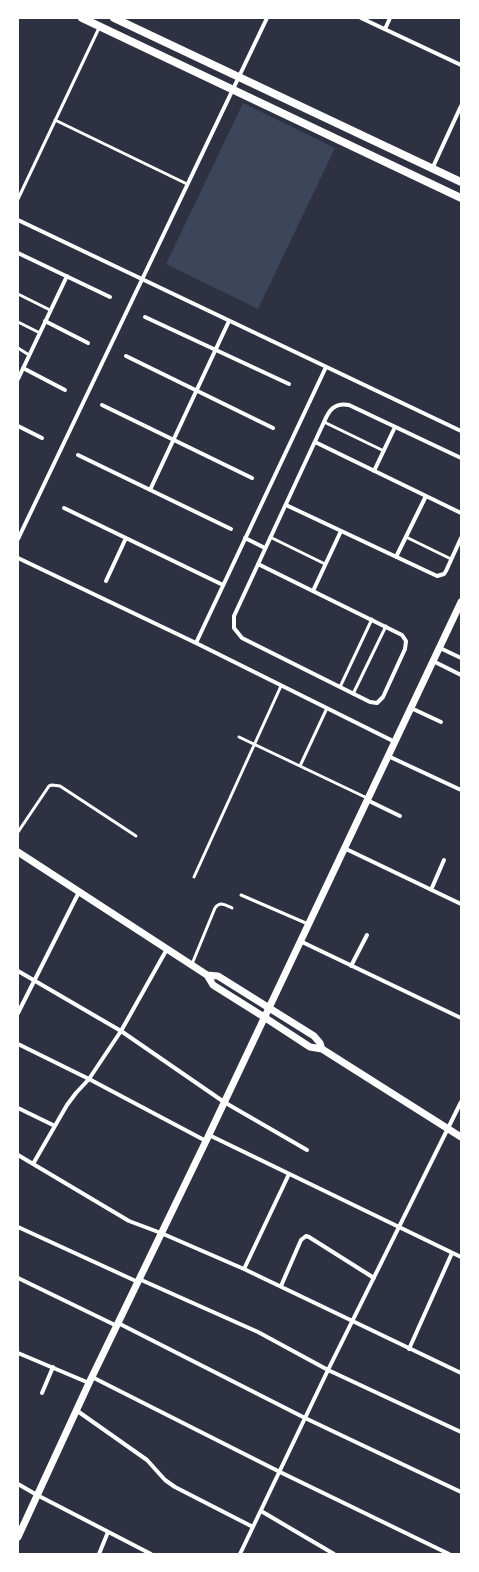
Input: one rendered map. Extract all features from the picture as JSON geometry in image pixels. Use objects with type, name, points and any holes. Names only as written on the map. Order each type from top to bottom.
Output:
[{"type":"main road","points":[[82,18],[461,198]]},
{"type":"main road","points":[[114,18],[461,182]]},
{"type":"street","points":[[18,539],[267,18]]},
{"type":"street","points":[[361,18],[461,65]]},
{"type":"street","points":[[385,29],[390,18]]},
{"type":"street","points":[[432,169],[461,106]]},
{"type":"street","points":[[18,220],[461,431]]},
{"type":"street","points":[[18,252],[110,297]]},
{"type":"street","points":[[18,379],[67,276]]},
{"type":"street","points":[[145,317],[289,384]]},
{"type":"street","points":[[45,321],[88,342]]},
{"type":"street","points":[[150,490],[229,321]]},
{"type":"street","points":[[126,356],[273,428]]},
{"type":"street","points":[[196,643],[326,367]]},
{"type":"street","points":[[23,368],[65,390]]},
{"type":"street","points":[[258,564],[402,635],[406,645],[383,698],[377,703],[372,703],[242,638],[236,632],[233,624],[234,616],[270,537],[324,422],[331,409],[335,406],[344,404],[348,405],[461,458]]},
{"type":"street","points":[[102,405],[252,478]]},
{"type":"street","points":[[18,426],[42,438]]},
{"type":"street","points":[[374,471],[395,427]]},
{"type":"street","points":[[315,442],[461,513]]},
{"type":"street","points":[[78,455],[231,529]]},
{"type":"street","points":[[396,557],[426,496]]},
{"type":"street","points":[[286,505],[437,576],[444,574],[461,538]]},
{"type":"street","points":[[64,508],[223,585]]},
{"type":"street","points":[[313,591],[340,531]]},
{"type":"street","points":[[106,581],[126,538]]},
{"type":"street","points":[[245,538],[265,548]]},
{"type":"street","points":[[18,558],[196,643],[395,742]]},
{"type":"street","points":[[18,1537],[76,1410],[208,1138],[461,602]]},
{"type":"street","points":[[440,648],[461,658]]},
{"type":"street","points":[[433,661],[461,675]]},
{"type":"street","points":[[411,708],[441,722]]},
{"type":"street","points":[[388,756],[461,790]]},
{"type":"street","points":[[368,799],[400,816]]},
{"type":"street","points":[[344,848],[461,904]]},
{"type":"street","points":[[18,852],[207,975],[213,984],[264,1017],[308,1045],[322,1049],[461,1137]]},
{"type":"street","points":[[431,890],[444,860]]},
{"type":"street","points":[[18,1013],[79,892]]},
{"type":"street","points":[[352,966],[367,935]]},
{"type":"street","points":[[300,941],[461,1018]]},
{"type":"street","points":[[33,1164],[67,1105],[89,1079],[121,1031],[166,949]]},
{"type":"street","points":[[18,971],[121,1031],[224,1102],[307,1150]]},
{"type":"street","points":[[207,975],[218,976],[269,1007],[314,1036],[318,1040],[322,1049]]},
{"type":"street","points":[[18,1044],[208,1138],[289,1174],[461,1257]]},
{"type":"street","points":[[240,1554],[328,1370],[449,1129],[461,1102]]},
{"type":"street","points":[[18,1108],[55,1126]]},
{"type":"street","points":[[18,1155],[129,1222],[161,1233],[244,1269],[461,1373]]},
{"type":"street","points":[[244,1269],[289,1174]]},
{"type":"street","points":[[18,1227],[138,1281],[258,1332],[328,1370],[461,1432]]},
{"type":"street","points":[[281,1286],[301,1240],[306,1236],[374,1278]]},
{"type":"street","points":[[409,1349],[452,1253]]},
{"type":"street","points":[[18,1278],[117,1324],[305,1418],[461,1492]]},
{"type":"street","points":[[18,1353],[91,1380],[450,1554]]},
{"type":"street","points":[[42,1393],[53,1367]]},
{"type":"street","points":[[76,1410],[148,1460],[165,1480],[175,1487],[253,1527]]},
{"type":"street","points":[[18,1484],[151,1554]]},
{"type":"street","points":[[261,1511],[334,1554]]},
{"type":"street","points":[[99,1554],[108,1532]]},
{"type":"lane","points":[[18,199],[100,26]]},
{"type":"lane","points":[[55,120],[188,184]]},
{"type":"lane","points":[[18,294],[50,310]]},
{"type":"lane","points":[[18,322],[40,333]]},
{"type":"lane","points":[[18,348],[30,354]]},
{"type":"lane","points":[[324,422],[384,451]]},
{"type":"lane","points":[[270,537],[325,564]]},
{"type":"lane","points":[[406,537],[451,559]]},
{"type":"lane","points":[[340,687],[372,619]]},
{"type":"lane","points":[[354,694],[386,626]]},
{"type":"lane","points":[[194,877],[281,686]]},
{"type":"lane","points":[[300,766],[327,708]]},
{"type":"lane","points":[[239,738],[368,799]]},
{"type":"lane","points":[[18,832],[49,786],[56,785],[60,786],[136,836]]},
{"type":"lane","points":[[241,895],[308,924]]},
{"type":"lane","points":[[191,965],[215,908],[220,904],[232,908]]},
{"type":"shaded area","points":[[243,103],[335,148],[258,309],[166,264]]}]
